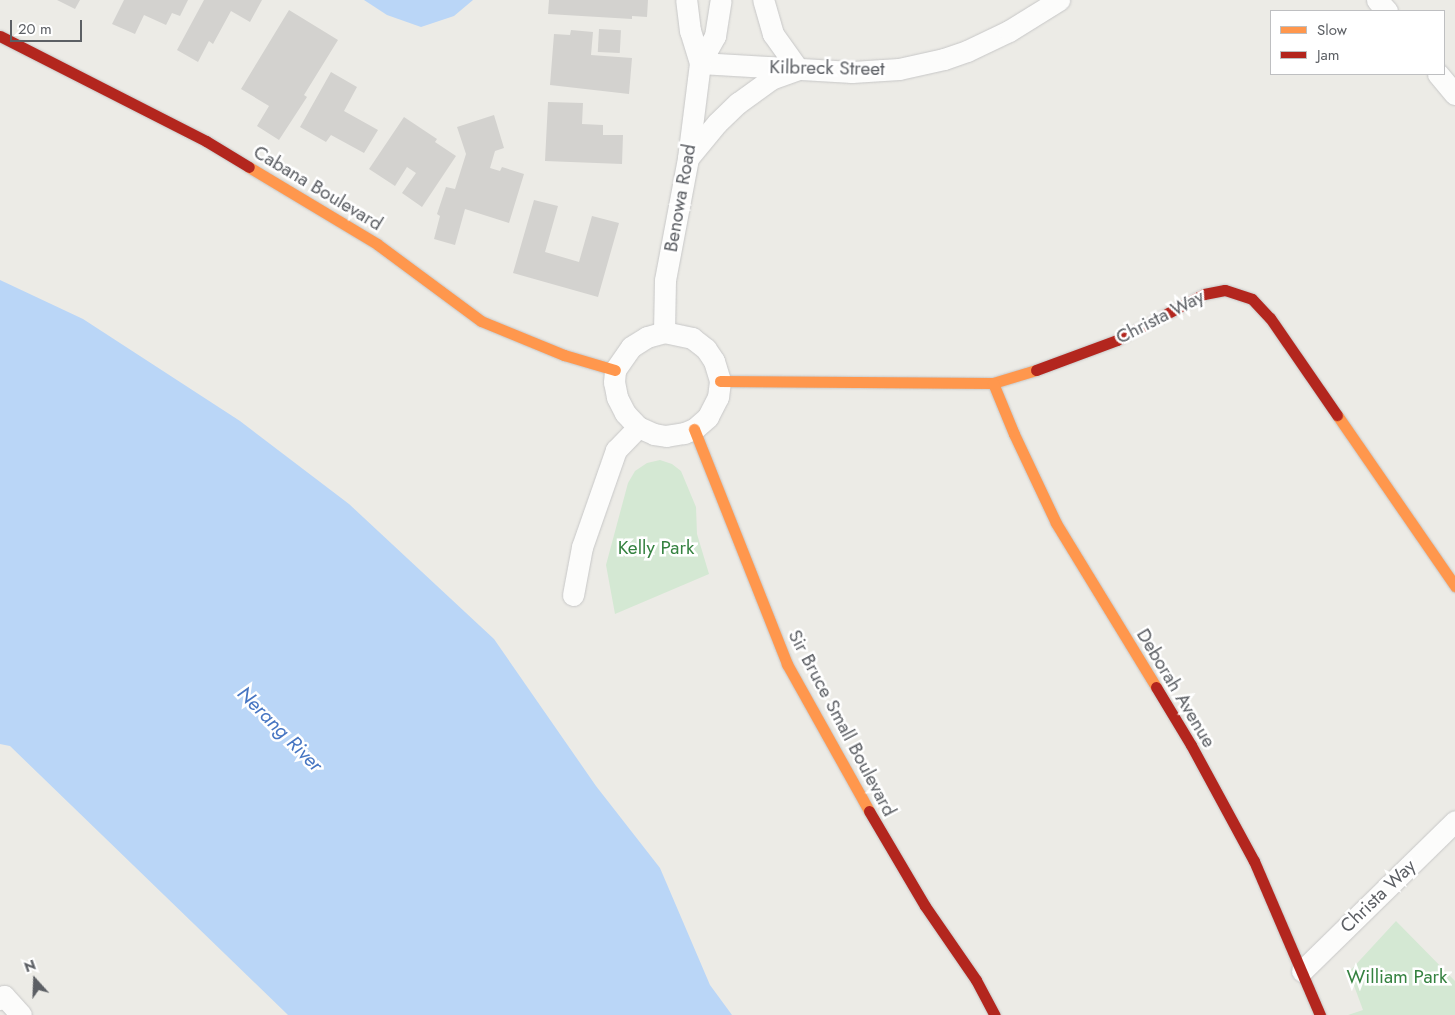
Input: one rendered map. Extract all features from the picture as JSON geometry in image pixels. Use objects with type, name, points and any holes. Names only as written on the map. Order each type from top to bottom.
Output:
[{"type":"street","name":"Benowa Road","points":[[686,0],[690,31],[700,63]]},
{"type":"street","name":"Benowa Road","points":[[664,332],[665,280],[688,158],[700,63],[715,36],[721,0]]},
{"type":"street","points":[[688,158],[717,123],[738,103],[771,79],[798,69],[773,34],[764,0]]},
{"type":"street","name":"Kilbreck Street","points":[[700,63],[878,72],[936,61],[988,41],[1059,0]]},
{"type":"street","points":[[1377,0],[1386,10]]},
{"type":"street","name":"Cabana Boulevard","points":[[0,36],[206,141],[377,244],[481,321],[564,355],[615,370]]},
{"type":"street","points":[[1439,75],[1455,94]]},
{"type":"street","name":"Christa Way","points":[[720,381],[993,383],[1045,367],[1117,340],[1204,294],[1225,290],[1245,295],[1261,306],[1270,318],[1455,586]]},
{"type":"street","points":[[664,332],[692,338],[706,349],[714,361],[720,381],[718,396],[708,417],[694,429],[666,436],[654,434],[638,427],[625,414],[617,397],[614,382],[615,370],[631,347],[646,337],[664,332]]},
{"type":"street","name":"Deborah Avenue","points":[[993,383],[1014,434],[1056,523],[1191,745],[1254,860],[1320,1015]]},
{"type":"street","points":[[573,594],[582,547],[616,450],[638,427]]},
{"type":"street","name":"Sir Bruce Small Boulevard","points":[[694,429],[788,664],[885,840],[925,906],[976,980],[995,1015]]},
{"type":"street","name":"Christa Way","points":[[1302,971],[1455,821]]},
{"type":"street","points":[[2,998],[21,1015]]},
{"type":"green space","name":"Kelly Park","points":[[660,460],[672,464],[681,471],[696,507],[697,534],[709,574],[615,614],[606,565],[628,483],[635,471],[647,463]]},
{"type":"green space","name":"William Park","points":[[1396,921],[1455,981],[1455,1015],[1348,1015],[1363,1010],[1349,972]]},
{"type":"water","points":[[364,0],[473,0],[454,16],[421,27],[387,15]]},
{"type":"water","name":"Nerang River","points":[[0,280],[83,319],[240,421],[349,504],[494,639],[596,786],[660,868],[710,985],[732,1015],[288,1015],[10,746],[0,744]]},
{"type":"building","points":[[57,0],[80,0],[75,9]]},
{"type":"building","points":[[124,0],[188,0],[180,16],[172,13],[166,25],[144,15],[135,34],[112,24]]},
{"type":"building","points":[[204,0],[262,0],[250,22],[231,11],[213,44],[209,41],[198,62],[177,50]]},
{"type":"building","points":[[549,0],[648,0],[647,17],[632,16],[632,19],[548,14]]},
{"type":"building","points":[[289,10],[338,40],[304,95],[307,97],[279,140],[257,126],[269,106],[241,89]]},
{"type":"building","points":[[599,29],[621,30],[620,53],[598,52]]},
{"type":"building","points":[[571,30],[593,32],[591,55],[632,58],[629,94],[550,85],[554,34],[570,35]]},
{"type":"building","points":[[331,72],[357,87],[344,111],[378,130],[364,153],[331,135],[326,142],[300,127]]},
{"type":"building","points":[[548,102],[583,103],[582,124],[603,125],[603,135],[623,135],[622,164],[545,161]]},
{"type":"building","points":[[494,115],[504,148],[495,151],[490,168],[500,171],[502,167],[524,174],[509,223],[465,209],[455,245],[434,239],[440,216],[437,214],[446,187],[455,189],[466,154],[457,127]]},
{"type":"building","points":[[404,117],[437,139],[435,142],[456,156],[422,207],[402,193],[416,173],[407,167],[395,186],[369,169]]},
{"type":"building","points":[[534,200],[558,206],[545,252],[579,262],[592,216],[619,223],[598,297],[513,273]]},
{"type":"traffic: slow","points":[[249,167],[377,244],[481,321],[564,355],[615,370]]},
{"type":"traffic: slow","points":[[720,381],[993,383],[1036,370]]},
{"type":"traffic: slow","points":[[993,383],[1014,434],[1056,523],[1156,687]]},
{"type":"traffic: slow","points":[[1337,415],[1455,586]]},
{"type":"traffic: slow","points":[[694,429],[787,664],[869,811]]},
{"type":"traffic: jam","points":[[0,36],[206,141],[249,167]]},
{"type":"traffic: jam","points":[[1036,370],[1117,340],[1204,294],[1225,290],[1252,299],[1270,318],[1337,415]]},
{"type":"traffic: jam","points":[[1156,687],[1191,745],[1254,861],[1320,1015]]},
{"type":"traffic: jam","points":[[869,811],[925,906],[976,980],[995,1015]]}]
